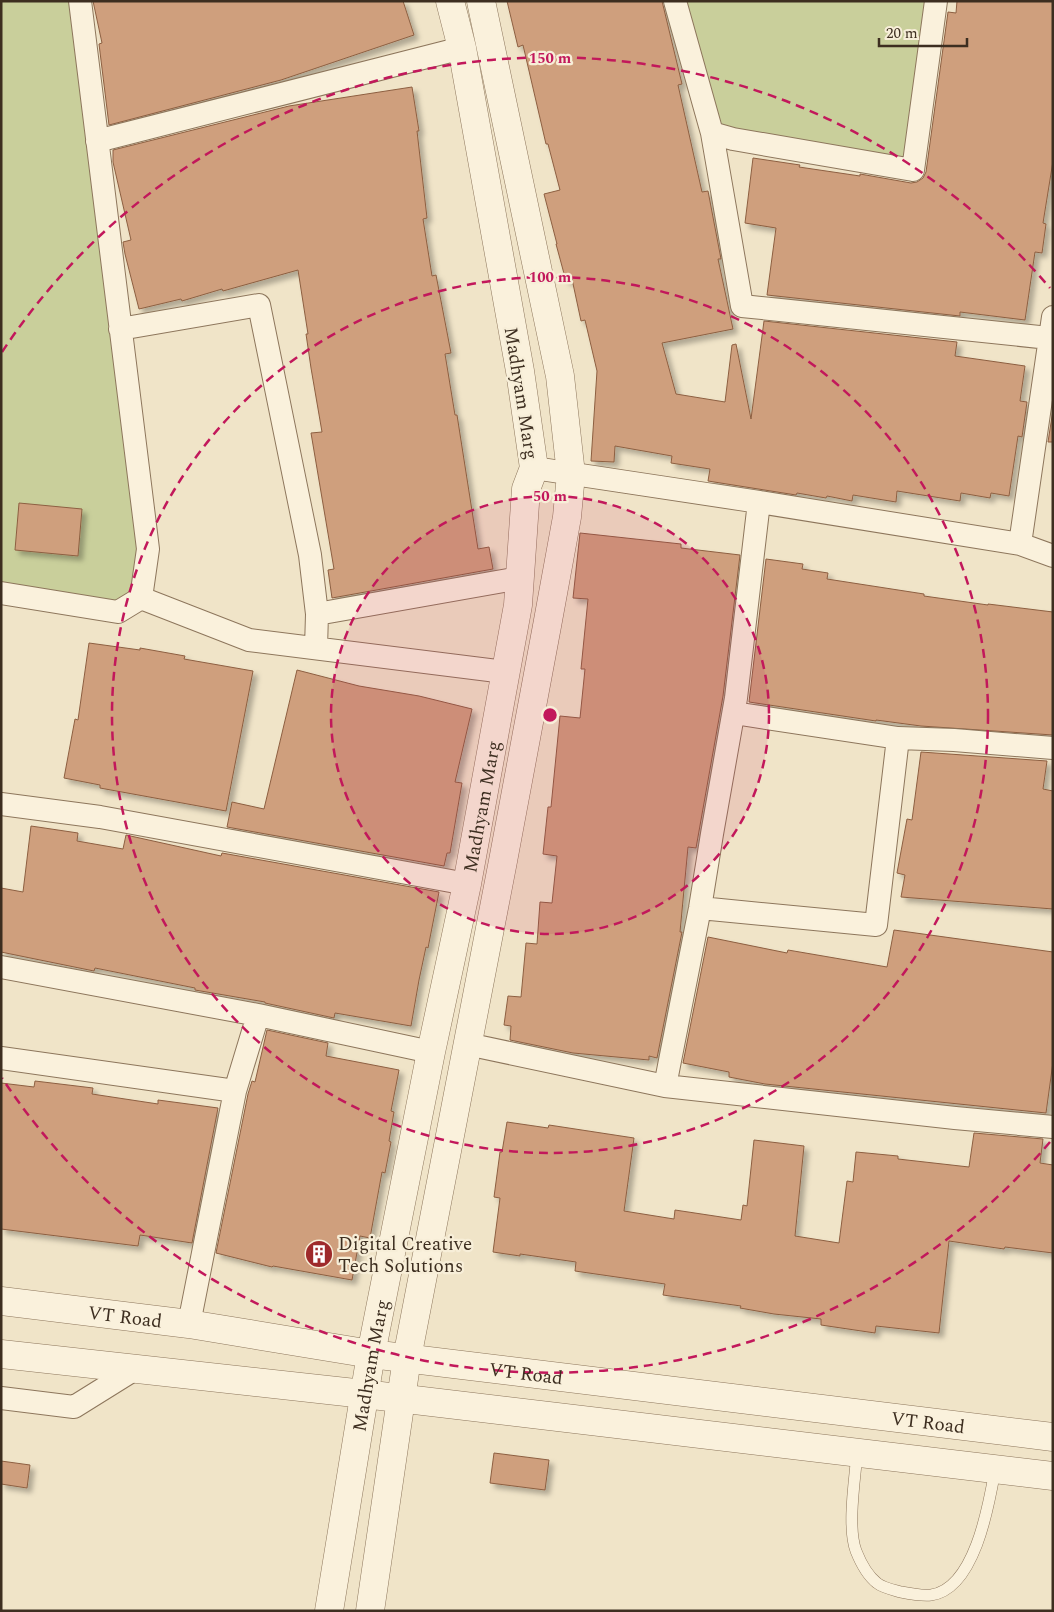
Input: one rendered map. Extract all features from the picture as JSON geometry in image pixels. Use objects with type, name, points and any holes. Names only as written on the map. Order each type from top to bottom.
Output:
[{"type":"street","points":[[1,593],[118,612],[140,598],[148,549],[80,1]]},
{"type":"street","name":"Madhyam Marg","points":[[329,1611],[371,1354],[431,1052],[467,884],[518,605],[526,489],[534,468],[520,371],[462,48],[450,1]]},
{"type":"street","name":"Madhyam Marg","points":[[370,1611],[406,1358],[568,517],[571,474],[560,376],[482,1]]},
{"type":"street","points":[[675,1],[712,133],[742,306],[1051,328],[1020,544]]},
{"type":"street","points":[[712,133],[733,139],[913,170],[936,1]]},
{"type":"street","points":[[97,142],[462,48]]},
{"type":"street","points":[[120,329],[259,304],[310,555],[317,614],[316,648]]},
{"type":"street","points":[[534,468],[1020,544],[1053,556]]},
{"type":"street","points":[[665,1086],[700,908],[734,713],[759,502]]},
{"type":"street","points":[[317,614],[520,578]]},
{"type":"street","points":[[140,598],[249,640],[505,672]]},
{"type":"street","points":[[734,713],[898,738],[954,740],[1053,748]]},
{"type":"street","points":[[700,908],[876,925],[898,738]]},
{"type":"street","points":[[1,804],[100,816],[467,884]]},
{"type":"street","points":[[1,967],[258,1015],[431,1052]]},
{"type":"street","points":[[190,1324],[235,1091],[258,1015]]},
{"type":"street","points":[[467,1044],[665,1086],[1053,1127]]},
{"type":"street","points":[[1,1058],[235,1091]]},
{"type":"street","name":"VT Road","points":[[1,1302],[190,1324],[371,1354],[1053,1437]]},
{"type":"street","name":"VT Road","points":[[1,1354],[364,1394],[1053,1476]]},
{"type":"street","points":[[1,1398],[74,1407],[135,1369]]},
{"type":"street","points":[[933,1462],[939,1423]]},
{"type":"lane","points":[[857,1453],[853,1518],[856,1550],[876,1583],[892,1590],[911,1594],[932,1595],[944,1590],[954,1582],[971,1559],[985,1524],[996,1470]]},
{"type":"green space","points":[[1,1],[80,1],[148,549],[141,598],[118,612],[1,601]]},
{"type":"green space","points":[[675,1],[936,1],[913,170],[712,133]]},
{"type":"building","points":[[93,1],[403,1],[414,35],[281,80],[109,125],[99,44],[102,43]]},
{"type":"building","points":[[507,1],[662,1],[682,84],[678,85],[702,192],[708,191],[721,259],[718,259],[733,329],[662,343],[676,394],[725,402],[732,345],[736,344],[751,419],[764,321],[957,342],[955,356],[1025,366],[1020,401],[1027,402],[1022,437],[1018,436],[1009,496],[991,493],[990,498],[961,493],[960,501],[897,491],[896,502],[853,495],[852,501],[827,496],[826,498],[797,493],[796,495],[708,481],[710,469],[671,463],[672,456],[615,446],[614,462],[591,461],[597,371],[585,320],[581,321],[572,279],[566,281],[556,244],[544,194],[560,190],[548,144],[546,144],[523,45],[518,47]]},
{"type":"building","points":[[957,1],[1053,1],[1053,161],[1043,223],[1046,224],[1042,253],[1035,252],[1025,320],[960,312],[960,316],[767,295],[776,228],[745,223],[753,158],[800,165],[799,167],[860,176],[860,174],[911,183],[923,178],[926,172],[948,12],[956,13]]},
{"type":"building","points":[[412,87],[419,131],[417,131],[427,218],[423,219],[432,276],[436,275],[451,353],[445,354],[455,415],[457,415],[478,549],[489,547],[493,569],[332,598],[328,570],[334,569],[311,433],[322,432],[311,368],[298,270],[223,291],[222,289],[182,301],[181,299],[139,309],[123,242],[131,240],[113,162],[113,150],[289,106]]},
{"type":"building","points":[[1053,410],[1053,442],[1048,442]]},
{"type":"building","points":[[19,503],[82,509],[78,556],[15,550]]},
{"type":"building","points":[[580,533],[681,544],[681,548],[740,555],[723,696],[696,848],[688,847],[680,932],[682,932],[657,1058],[649,1056],[649,1060],[573,1053],[510,1040],[511,1026],[504,1025],[508,996],[521,997],[526,943],[537,944],[540,902],[552,903],[557,856],[543,854],[548,807],[551,807],[560,716],[580,718],[585,669],[581,669],[588,599],[573,598]]},
{"type":"building","points":[[766,559],[803,564],[802,569],[828,573],[827,579],[924,594],[924,596],[1053,612],[1053,735],[921,726],[749,702]]},
{"type":"building","points":[[89,643],[140,650],[140,648],[185,656],[184,659],[253,671],[226,811],[100,788],[100,785],[64,778],[75,719],[78,720]]},
{"type":"building","points":[[297,670],[359,686],[419,696],[472,709],[455,782],[462,783],[450,853],[447,853],[444,866],[227,827],[232,802],[264,809]]},
{"type":"building","points":[[921,752],[1047,761],[1043,789],[1053,791],[1053,909],[901,897],[905,875],[897,873],[907,819],[912,820]]},
{"type":"building","points":[[31,826],[78,833],[77,841],[123,849],[126,835],[221,856],[222,853],[439,892],[428,948],[426,947],[419,980],[411,1026],[335,1013],[334,1018],[265,1002],[195,990],[195,988],[95,968],[94,971],[1,952],[1,888],[23,892]]},
{"type":"building","points":[[894,930],[1053,952],[1053,1062],[1046,1113],[765,1084],[729,1077],[729,1072],[683,1063],[708,937],[787,953],[788,950],[887,967]]},
{"type":"building","points":[[267,1030],[328,1043],[326,1056],[399,1070],[391,1111],[394,1112],[385,1173],[382,1172],[370,1238],[360,1236],[352,1280],[272,1267],[216,1253],[248,1094],[252,1081],[255,1082]]},
{"type":"building","points":[[35,1081],[93,1088],[92,1094],[158,1104],[158,1100],[218,1108],[192,1243],[140,1235],[138,1246],[1,1229],[1,1083],[34,1087]]},
{"type":"building","points":[[507,1122],[548,1128],[549,1125],[634,1138],[624,1211],[674,1219],[675,1210],[741,1220],[743,1205],[747,1206],[754,1140],[804,1146],[795,1236],[839,1243],[847,1181],[853,1182],[856,1152],[898,1156],[898,1159],[969,1167],[974,1133],[1043,1139],[1040,1163],[1053,1165],[1053,1253],[1005,1247],[1004,1249],[949,1241],[939,1333],[876,1326],[875,1333],[821,1325],[821,1319],[774,1314],[740,1308],[741,1306],[663,1295],[665,1284],[575,1271],[576,1262],[493,1252],[500,1198],[494,1197],[500,1152],[502,1152]]},
{"type":"building","points":[[494,1453],[549,1460],[545,1490],[490,1483]]},
{"type":"building","points":[[1,1461],[30,1465],[27,1488],[1,1484]]},
{"type":"place","name":"Digital Creative Tech Solutions","points":[[319,1254]]}]
